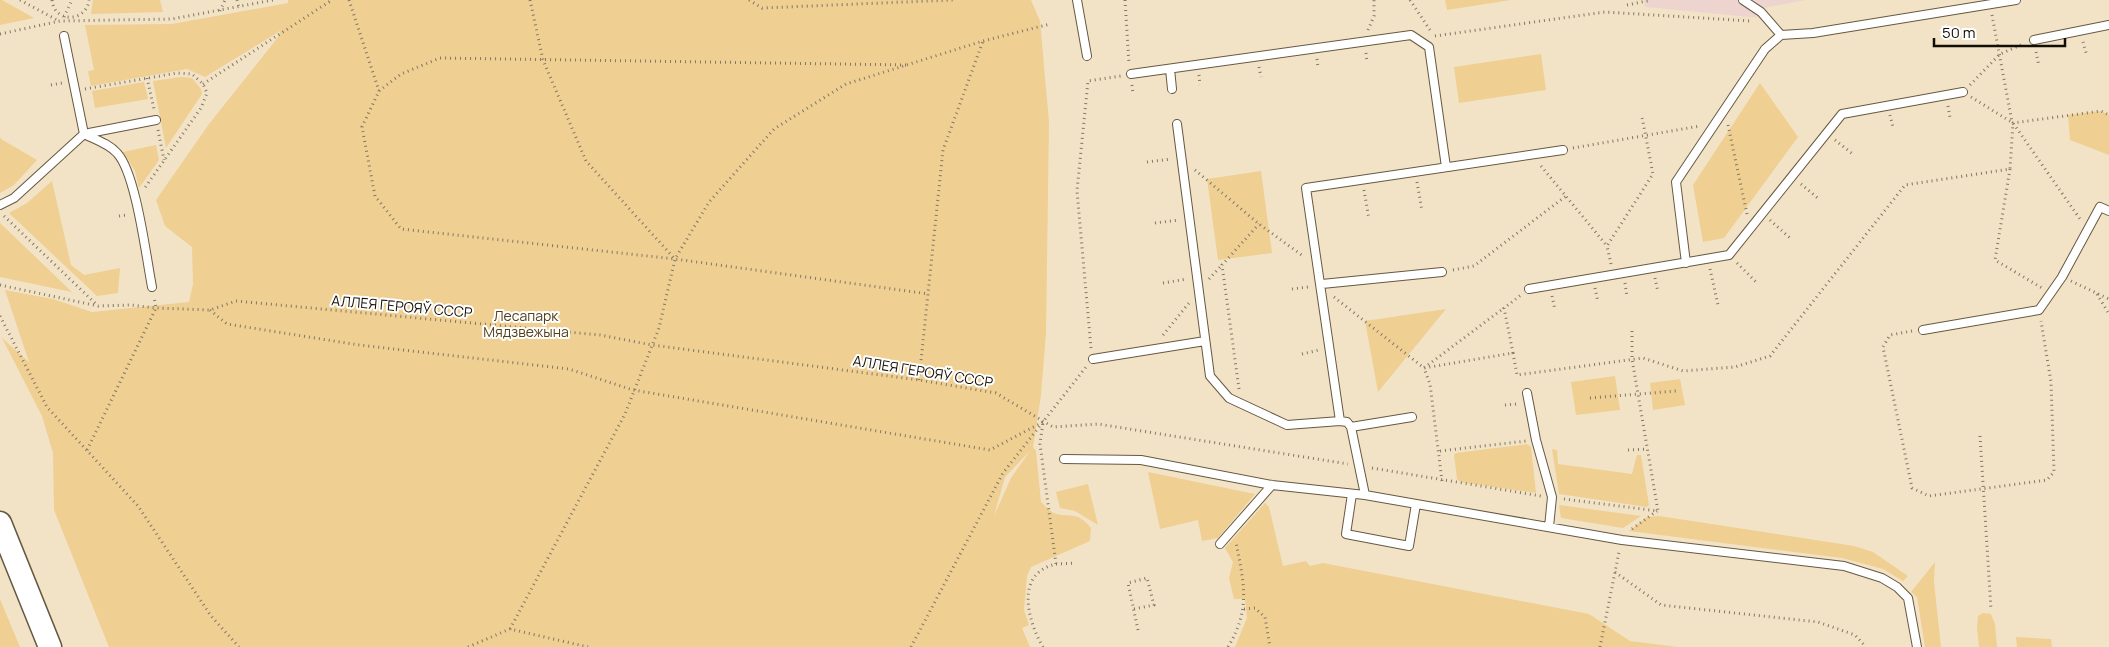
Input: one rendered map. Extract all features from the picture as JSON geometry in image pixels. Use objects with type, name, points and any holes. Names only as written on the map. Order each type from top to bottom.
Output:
[{"type":"main road","points":[[0,523],[11,562],[50,647]]},
{"type":"lane","points":[[1078,0],[1087,56]]},
{"type":"lane","points":[[1743,0],[1762,12],[1772,22],[1781,36]]},
{"type":"lane","points":[[1686,263],[1676,182],[1765,49],[1781,36],[1813,33],[2016,0]]},
{"type":"lane","points":[[2034,40],[2109,25]]},
{"type":"lane","points":[[1131,74],[1411,35],[1429,47],[1446,168]]},
{"type":"lane","points":[[64,36],[84,134]]},
{"type":"lane","points":[[1170,68],[1172,88]]},
{"type":"lane","points":[[1529,289],[1729,254],[1842,114],[1964,92]]},
{"type":"lane","points":[[0,205],[17,196],[84,134],[156,120]]},
{"type":"lane","points":[[1177,124],[1210,376],[1229,398],[1287,425],[1347,422],[1351,427],[1365,495]]},
{"type":"lane","points":[[84,134],[108,145],[119,155],[129,172],[152,287]]},
{"type":"lane","points":[[1340,421],[1322,284],[1306,188],[1563,150]]},
{"type":"lane","points":[[1923,330],[2039,310],[2062,277],[2100,207],[2109,211]]},
{"type":"lane","points":[[1322,284],[1442,272]]},
{"type":"lane","points":[[1093,359],[1205,341]]},
{"type":"lane","points":[[1527,393],[1536,440],[1552,497],[1549,527]]},
{"type":"lane","points":[[1351,427],[1412,417]]},
{"type":"lane","points":[[1064,458],[1141,460],[1272,486],[1365,495],[1622,540],[1844,566],[1863,571],[1897,586],[1908,598],[1917,647]]},
{"type":"lane","points":[[1220,544],[1272,486]]},
{"type":"lane","points":[[1352,494],[1346,534],[1409,546],[1416,504]]},
{"type":"path","points":[[20,0],[60,21]]},
{"type":"path","points":[[52,0],[55,9],[64,17],[76,17],[81,14],[86,10],[89,0]]},
{"type":"path","points":[[60,21],[72,0]]},
{"type":"path","points":[[220,10],[225,0]]},
{"type":"path","points":[[237,0],[239,7]]},
{"type":"path","points":[[0,34],[60,21],[172,19],[272,0]]},
{"type":"path","points":[[204,84],[332,0]]},
{"type":"path","points":[[348,0],[379,91]]},
{"type":"path","points":[[530,0],[543,60],[586,162],[675,258]]},
{"type":"path","points":[[749,0],[762,8],[953,0]]},
{"type":"path","points":[[1125,0],[1128,54]]},
{"type":"path","points":[[1374,0],[1374,16]]},
{"type":"path","points":[[1410,0],[1420,16]]},
{"type":"path","points":[[1626,5],[1651,0]]},
{"type":"path","points":[[1990,4],[2013,122],[2010,169],[1995,260],[2051,293]]},
{"type":"path","points":[[1434,36],[1605,12],[1772,22]]},
{"type":"path","points":[[510,629],[625,414],[659,328],[675,258],[709,202],[774,129],[846,84],[984,41],[1050,24]]},
{"type":"path","points":[[2034,40],[2000,54],[1964,92],[2013,122],[2088,230]]},
{"type":"path","points":[[920,380],[942,150],[984,41]]},
{"type":"path","points":[[906,65],[440,58],[400,74],[379,91],[362,127],[375,196],[401,229],[675,258],[929,294]]},
{"type":"path","points":[[911,647],[1003,473],[1093,359],[1077,191],[1088,81],[1131,74]]},
{"type":"path","points":[[1725,109],[1750,229]]},
{"type":"path","points":[[2013,122],[2101,111],[2109,115]]},
{"type":"path","points":[[1608,246],[1654,174],[1642,118]]},
{"type":"path","points":[[1563,150],[1715,124]]},
{"type":"path","points":[[1827,133],[1854,155]]},
{"type":"path","points":[[1532,155],[1608,246],[1613,275]]},
{"type":"path","points":[[1147,162],[1181,157]]},
{"type":"path","points":[[1504,308],[1516,375],[1642,358],[1683,372],[1735,367],[1770,356],[1905,185],[2010,169]]},
{"type":"path","points":[[1196,171],[1259,224],[1292,246],[1320,272]]},
{"type":"path","points":[[1415,172],[1422,211]]},
{"type":"path","points":[[1793,176],[1820,200]]},
{"type":"path","points":[[1363,180],[1369,219]]},
{"type":"path","points":[[1442,272],[1474,266],[1566,196]]},
{"type":"path","points":[[0,212],[98,306]]},
{"type":"path","points":[[1762,214],[1790,238]]},
{"type":"path","points":[[1155,223],[1189,218]]},
{"type":"path","points":[[1151,349],[1198,292],[1259,224]]},
{"type":"path","points":[[1729,254],[1756,282]]},
{"type":"path","points":[[1708,259],[1718,305]]},
{"type":"path","points":[[1222,265],[1241,405]]},
{"type":"path","points":[[2062,277],[2109,299]]},
{"type":"path","points":[[1163,283],[1197,278]]},
{"type":"path","points":[[1322,284],[1343,306],[1424,368],[1430,384],[1440,451],[1442,481]]},
{"type":"path","points":[[0,285],[98,306],[131,305],[210,310],[227,324],[359,345],[569,369],[633,390],[990,450],[1044,422]]},
{"type":"path","points":[[1424,368],[1529,289]]},
{"type":"path","points":[[2097,294],[2109,314]]},
{"type":"path","name":"АЛЛЕЯ ГЕРОЯЎ СССР","points":[[210,310],[236,301],[600,335],[652,344],[920,380],[996,393],[1044,422]]},
{"type":"path","points":[[87,450],[156,308]]},
{"type":"path","points":[[1923,330],[1890,335],[1883,347],[1912,488],[1928,496],[2047,480],[2054,472],[2052,382],[2039,310]]},
{"type":"path","points":[[0,316],[47,407],[138,506],[211,616],[239,647]]},
{"type":"path","points":[[1629,530],[1658,511],[1632,360],[1632,331]]},
{"type":"path","points":[[1424,368],[1513,353]]},
{"type":"path","points":[[1590,398],[1676,391]]},
{"type":"path","points":[[1044,422],[1040,444],[1056,564]]},
{"type":"path","points":[[1980,436],[1985,487],[1991,609]]},
{"type":"path","points":[[1440,451],[1536,440]]},
{"type":"path","points":[[1628,450],[1647,449]]},
{"type":"path","points":[[1228,647],[1238,630],[1244,609],[1246,589],[1236,538]]},
{"type":"path","points":[[1600,647],[1619,552]]},
{"type":"path","points":[[1043,647],[1034,632],[1028,590],[1035,574],[1044,567],[1076,563]]},
{"type":"path","points":[[1615,572],[1661,605],[1818,622],[1855,635],[1866,647]]},
{"type":"path","points":[[1134,609],[1154,605],[1147,578],[1128,583],[1138,630]]},
{"type":"path","points":[[1244,609],[1255,608],[1265,617],[1270,647]]},
{"type":"path","points":[[468,647],[510,629],[588,647]]},
{"type":"shaded area","points":[[1644,0],[1806,0],[1763,8],[1760,18],[1645,7]]},
{"type":"green space","points":[[0,0],[2,0],[34,18],[0,25]]},
{"type":"green space","points":[[93,0],[160,0],[163,12],[91,14]]},
{"type":"green space","name":"Лесапарк Мядзвежына","points":[[288,0],[1031,0],[1040,21],[1049,122],[1046,333],[1041,395],[1033,447],[1036,451],[1041,502],[1052,512],[1059,515],[1081,518],[1091,528],[1090,541],[1031,567],[1027,576],[1024,610],[1029,625],[1022,628],[1030,647],[109,647],[54,510],[53,453],[42,416],[2,338],[29,362],[5,290],[53,299],[92,312],[189,302],[193,284],[192,247],[165,226],[156,200],[209,124],[279,36],[280,31],[205,77],[187,69],[91,86],[88,71],[94,70],[85,25],[172,24],[288,3]],"holes":[[[1030,451],[1011,478],[994,516],[1005,477]]]},
{"type":"green space","points":[[1445,0],[1511,0],[1447,10]]},
{"type":"green space","points":[[1541,54],[1546,90],[1459,103],[1454,67]]},
{"type":"green space","points":[[181,77],[192,78],[201,89],[202,94],[166,148],[153,81]]},
{"type":"green space","points":[[144,82],[148,99],[95,108],[92,91]]},
{"type":"green space","points":[[1760,83],[1798,137],[1724,238],[1703,242],[1693,185]]},
{"type":"green space","points":[[2101,111],[2109,115],[2109,155],[2070,140],[2068,115]]},
{"type":"green space","points":[[0,137],[37,160],[14,185],[0,193]]},
{"type":"green space","points":[[156,145],[159,160],[139,188],[135,171],[123,152]]},
{"type":"green space","points":[[1261,171],[1272,253],[1218,260],[1207,179]]},
{"type":"green space","points":[[52,181],[71,265],[84,275],[120,268],[118,293],[97,296],[9,213],[27,203]]},
{"type":"green space","points":[[0,223],[72,292],[0,277]]},
{"type":"green space","points":[[1446,309],[1378,392],[1365,321]]},
{"type":"green space","points":[[1615,376],[1620,410],[1576,415],[1571,382]]},
{"type":"green space","points":[[1680,379],[1685,405],[1653,410],[1650,383]]},
{"type":"green space","points":[[1527,444],[1531,447],[1536,493],[1460,482],[1457,479],[1454,455],[1456,453]]},
{"type":"green space","points":[[1552,449],[1557,450],[1558,464],[1632,474],[1637,455],[1641,455],[1649,505],[1647,507],[1559,494]]},
{"type":"green space","points":[[1148,472],[1255,494],[1218,538],[1202,541],[1198,520],[1160,529]]},
{"type":"green space","points":[[1088,484],[1098,525],[1075,511],[1060,508],[1056,492]]},
{"type":"green space","points":[[1265,503],[1269,507],[1283,566],[1306,561],[1310,566],[1323,563],[1589,614],[1630,641],[1678,647],[1235,647],[1247,618],[1245,599],[1234,599],[1229,578],[1233,562],[1225,548]]},
{"type":"green space","points":[[1559,505],[1641,516],[1623,528],[1561,518]]},
{"type":"green space","points":[[1659,516],[1854,546],[1873,552],[1908,576],[1903,581],[1883,569],[1842,558],[1629,531],[1647,517]]},
{"type":"green space","points":[[1935,562],[1934,582],[1941,647],[1925,647],[1917,597],[1911,592]]},
{"type":"green space","points":[[0,599],[20,647],[0,647]]},
{"type":"green space","points":[[1983,613],[1991,614],[1995,624],[1997,647],[1979,647],[1978,616]]},
{"type":"green space","points":[[2016,637],[2051,639],[2052,647],[2017,647]]}]
